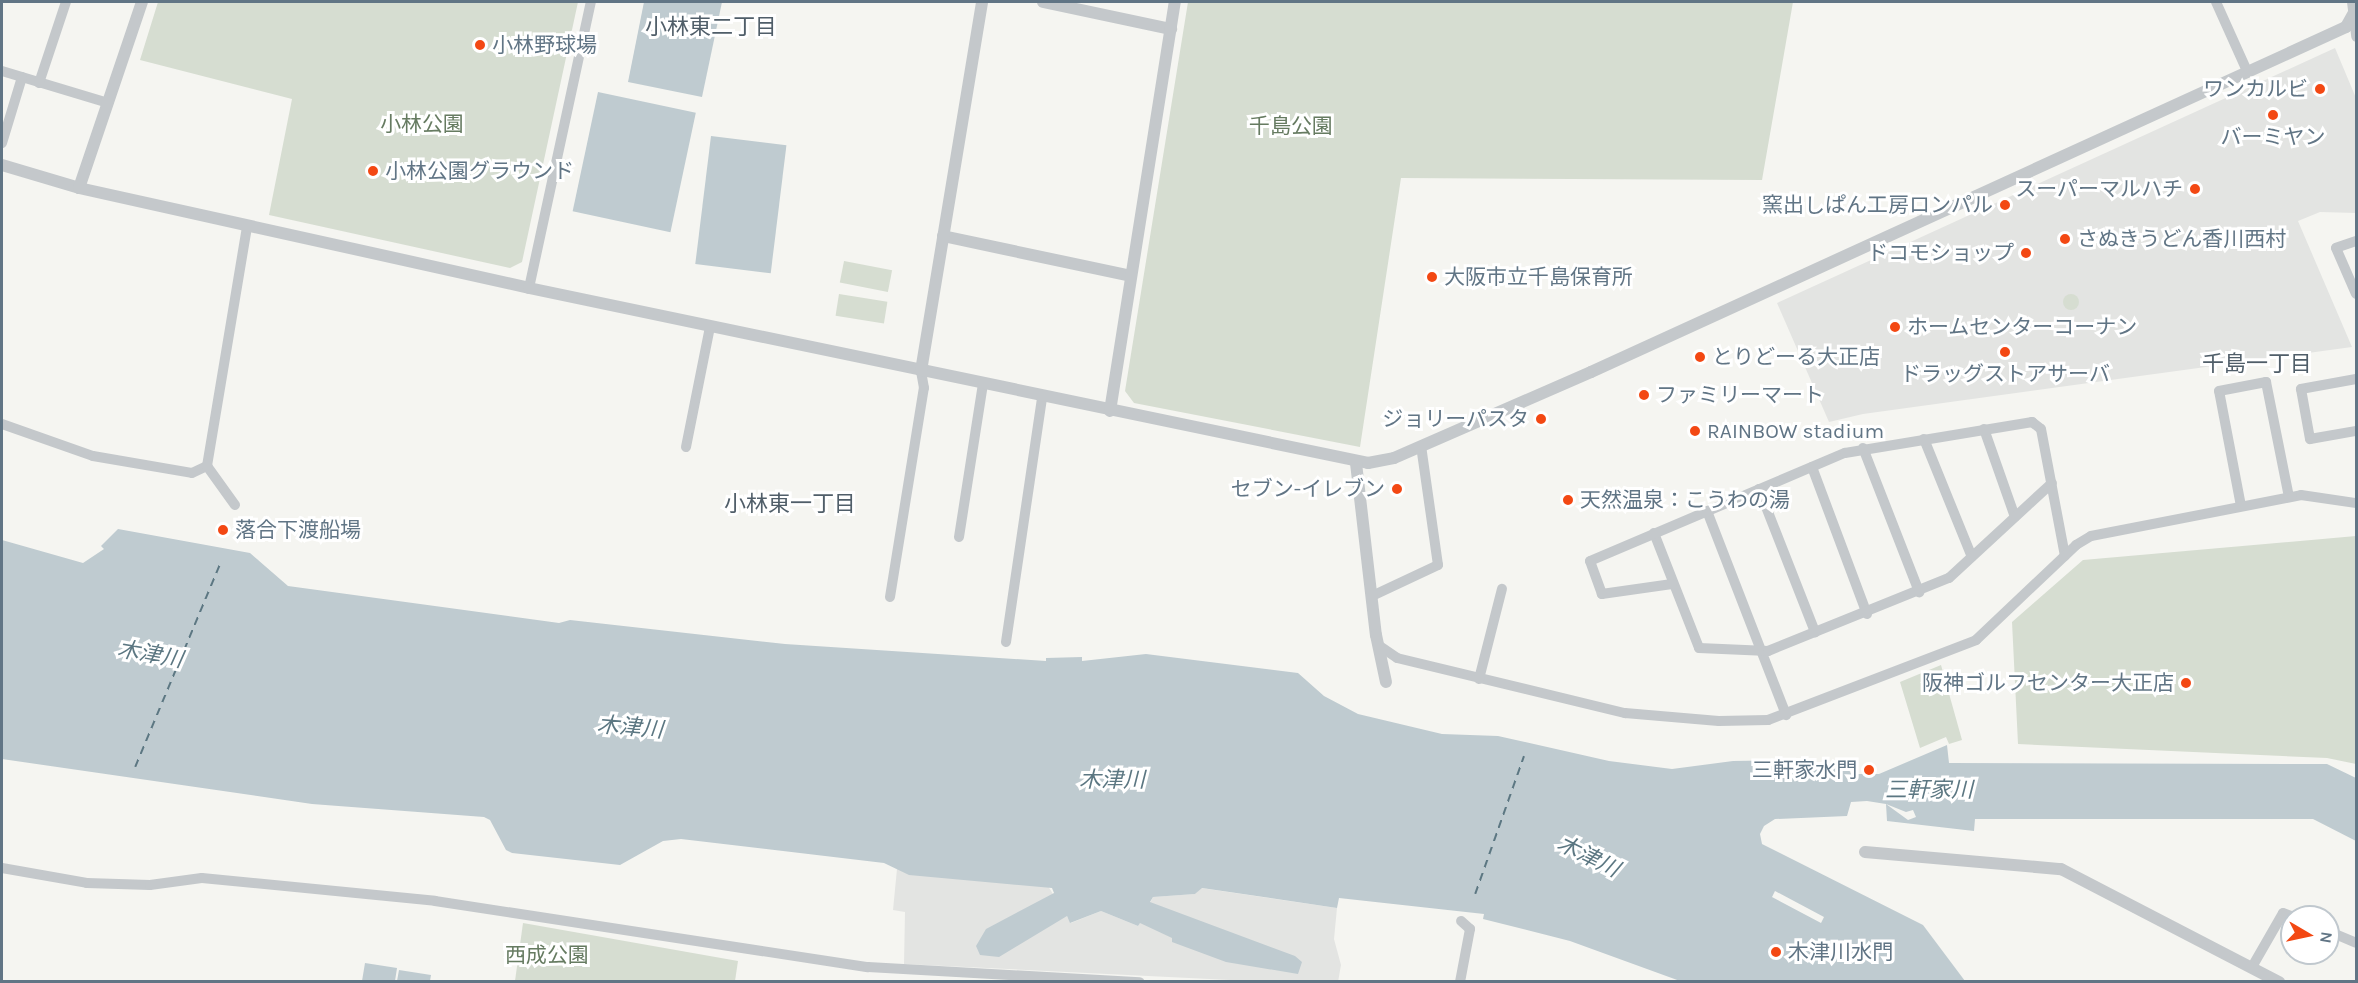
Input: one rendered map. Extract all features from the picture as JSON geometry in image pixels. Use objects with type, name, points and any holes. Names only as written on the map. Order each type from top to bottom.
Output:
[{"type":"street","points":[[39,83],[66,2]]},
{"type":"street","points":[[79,188],[142,2]]},
{"type":"street","points":[[529,288],[591,2]]},
{"type":"street","points":[[890,597],[924,388],[921,370],[982,2]]},
{"type":"street","points":[[1043,2],[1171,29]]},
{"type":"street","points":[[1110,411],[1175,2]]},
{"type":"street","points":[[2216,2],[2247,71]]},
{"type":"street","points":[[2,165],[79,188],[529,288],[1356,463],[1379,462],[1421,446],[1650,345],[2346,27],[2355,10]]},
{"type":"street","points":[[2355,10],[2356,37]]},
{"type":"street","points":[[2,71],[108,103]]},
{"type":"street","points":[[2,143],[22,77]]},
{"type":"street","points":[[235,504],[207,466],[247,226]]},
{"type":"street","points":[[944,236],[1131,276]]},
{"type":"street","points":[[2356,241],[2336,248],[2356,294]]},
{"type":"street","points":[[686,447],[710,327]]},
{"type":"street","points":[[2356,379],[2301,389],[2310,439],[2356,431]]},
{"type":"street","points":[[2241,506],[2219,391],[2266,382],[2289,497]]},
{"type":"street","points":[[959,537],[983,384]]},
{"type":"street","points":[[1006,642],[1042,397]]},
{"type":"street","points":[[1672,584],[1602,594],[1590,561],[1812,467],[1863,448],[2038,423],[2065,556]]},
{"type":"street","points":[[2,424],[93,456],[192,473],[207,466]]},
{"type":"street","points":[[1984,429],[2015,518]]},
{"type":"street","points":[[1924,439],[1972,557]]},
{"type":"street","points":[[1372,596],[1438,565],[1421,446]]},
{"type":"street","points":[[1863,448],[1919,592]]},
{"type":"street","points":[[1356,463],[1378,645],[1386,682]]},
{"type":"street","points":[[1812,467],[1867,614]]},
{"type":"street","points":[[1654,533],[1672,584],[1699,648],[1761,652],[1867,614],[1956,573],[2052,483]]},
{"type":"street","points":[[1760,489],[1815,632]]},
{"type":"street","points":[[1378,645],[1397,658],[1625,713],[1719,721],[1768,720],[1976,640],[2065,556],[2083,541],[2105,532],[2289,497],[2315,495],[2356,503]]},
{"type":"street","points":[[1707,511],[1786,715]]},
{"type":"street","points":[[1479,679],[1502,589]]},
{"type":"street","points":[[1865,852],[2061,868],[2278,981]]},
{"type":"street","points":[[2,868],[87,883],[150,885],[202,878],[435,901],[880,968],[1140,981]]},
{"type":"street","points":[[2252,967],[2280,918]]},
{"type":"street","points":[[1460,981],[1470,929],[1461,921]]},
{"type":"street","points":[[2340,936],[2356,943]]},
{"type":"shaded area","points":[[2335,48],[2356,98],[2356,213],[2320,212],[2298,221],[2352,347],[1863,414],[1829,422],[1777,303]]},
{"type":"shaded area","points":[[897,869],[1048,886],[1071,923],[1101,911],[1138,926],[1153,897],[1195,894],[1201,888],[1337,908],[1334,939],[1341,965],[1338,982],[1250,981],[904,964],[905,912],[893,910]]},
{"type":"green space","name":"小林公園","points":[[158,2],[578,2],[522,262],[510,268],[269,215],[292,99],[140,60]]},
{"type":"green space","name":"千島公園","points":[[1188,2],[1793,2],[1762,180],[1401,178],[1360,447],[1134,403],[1125,391]]},
{"type":"green space","points":[[844,261],[892,270],[888,292],[840,283]]},
{"type":"green space","points":[[839,294],[887,302],[884,323],[836,316]]},
{"type":"green space","points":[[2071,294],[2077,296],[2079,302],[2077,308],[2071,310],[2065,308],[2063,302],[2065,296]]},
{"type":"green space","name":"阪神ゴルフセンター大正店","points":[[2356,536],[2356,764],[2327,758],[2018,744],[2012,622],[2083,560]]},
{"type":"green space","points":[[1941,665],[1962,740],[1949,744],[1946,737],[1920,748],[1900,682]]},
{"type":"green space","name":"西成公園","points":[[523,923],[738,961],[735,981],[515,981]]},
{"type":"water","points":[[644,2],[722,2],[702,97],[628,82]]},
{"type":"water","points":[[598,92],[696,113],[670,232],[573,211]]},
{"type":"water","points":[[711,136],[786,145],[771,273],[695,264]]},
{"type":"water","name":"木津川","points":[[118,529],[250,553],[288,586],[559,623],[570,620],[785,644],[1046,661],[1046,658],[1082,657],[1082,661],[1146,654],[1298,673],[1324,696],[1358,714],[1442,734],[1498,736],[1609,761],[1672,769],[1733,761],[1788,760],[1805,765],[1845,761],[1851,774],[1879,774],[1947,745],[1949,763],[2327,764],[2356,778],[2356,841],[2313,819],[1975,819],[1974,831],[1887,821],[1886,804],[1867,801],[1851,802],[1847,816],[1775,819],[1764,826],[1760,834],[1762,844],[1923,925],[1965,981],[1680,981],[1570,941],[1483,919],[1484,914],[1339,898],[1337,908],[1202,888],[1195,894],[1153,897],[1150,902],[1295,956],[1302,962],[1298,974],[1226,962],[1172,942],[1172,938],[1140,923],[1138,926],[1101,911],[1070,923],[1067,916],[999,957],[980,955],[976,946],[986,929],[1054,893],[1052,888],[909,875],[884,863],[681,839],[663,841],[620,865],[512,853],[506,850],[490,820],[484,817],[312,804],[2,759],[2,540],[83,563],[104,549],[101,546]],"holes":[[[1775,891],[1824,917],[1821,923],[1772,897]]]},
{"type":"water","points":[[365,963],[397,968],[395,981],[362,981]]},
{"type":"water","points":[[399,970],[431,975],[430,981],[397,981]]},
{"type":"pier","points":[[1886,804],[1906,812],[1913,810],[1916,817],[1908,820]]},
{"type":"ferry route","points":[[135,767],[221,561]]},
{"type":"ferry route","points":[[1475,894],[1524,756]]},
{"type":"place","name":"小林野球場","points":[[480,45]]},
{"type":"place","name":"ワンカルビ","points":[[2320,89]]},
{"type":"place","name":"バーミヤン","points":[[2273,115]]},
{"type":"place","name":"小林公園グラウンド","points":[[373,171]]},
{"type":"place","name":"スーパーマルハチ","points":[[2195,189]]},
{"type":"place","name":"窯出しぱん工房ロンパル","points":[[2005,205]]},
{"type":"place","name":"さぬきうどん香川西村","points":[[2065,239]]},
{"type":"place","name":"ドコモショップ","points":[[2026,253]]},
{"type":"place","name":"大阪市立千島保育所","points":[[1432,277]]},
{"type":"place","name":"ホームセンターコーナン","points":[[1895,327]]},
{"type":"place","name":"ドラッグストアサーバ","points":[[2005,352]]},
{"type":"place","name":"とりどーる大正店","points":[[1700,357]]},
{"type":"place","name":"ファミリーマート","points":[[1644,395]]},
{"type":"place","name":"ジョリーパスタ","points":[[1541,419]]},
{"type":"place","name":"RAINBOW stadium","points":[[1695,431]]},
{"type":"place","name":"セブン-イレブン","points":[[1397,489]]},
{"type":"place","name":"天然温泉：こうわの湯","points":[[1568,500]]},
{"type":"place","name":"落合下渡船場","points":[[223,530]]},
{"type":"place","name":"阪神ゴルフセンター大正店","points":[[2186,683]]},
{"type":"place","name":"三軒家水門","points":[[1869,770]]},
{"type":"place","name":"木津川水門","points":[[1776,952]]},
{"type":"district","name":"小林東二丁目","points":[[711,28]]},
{"type":"district","name":"千島一丁目","points":[[2257,365]]},
{"type":"district","name":"小林東一丁目","points":[[790,505]]},
{"type":"water label","name":"三軒家川","points":[[1929,791]]}]
